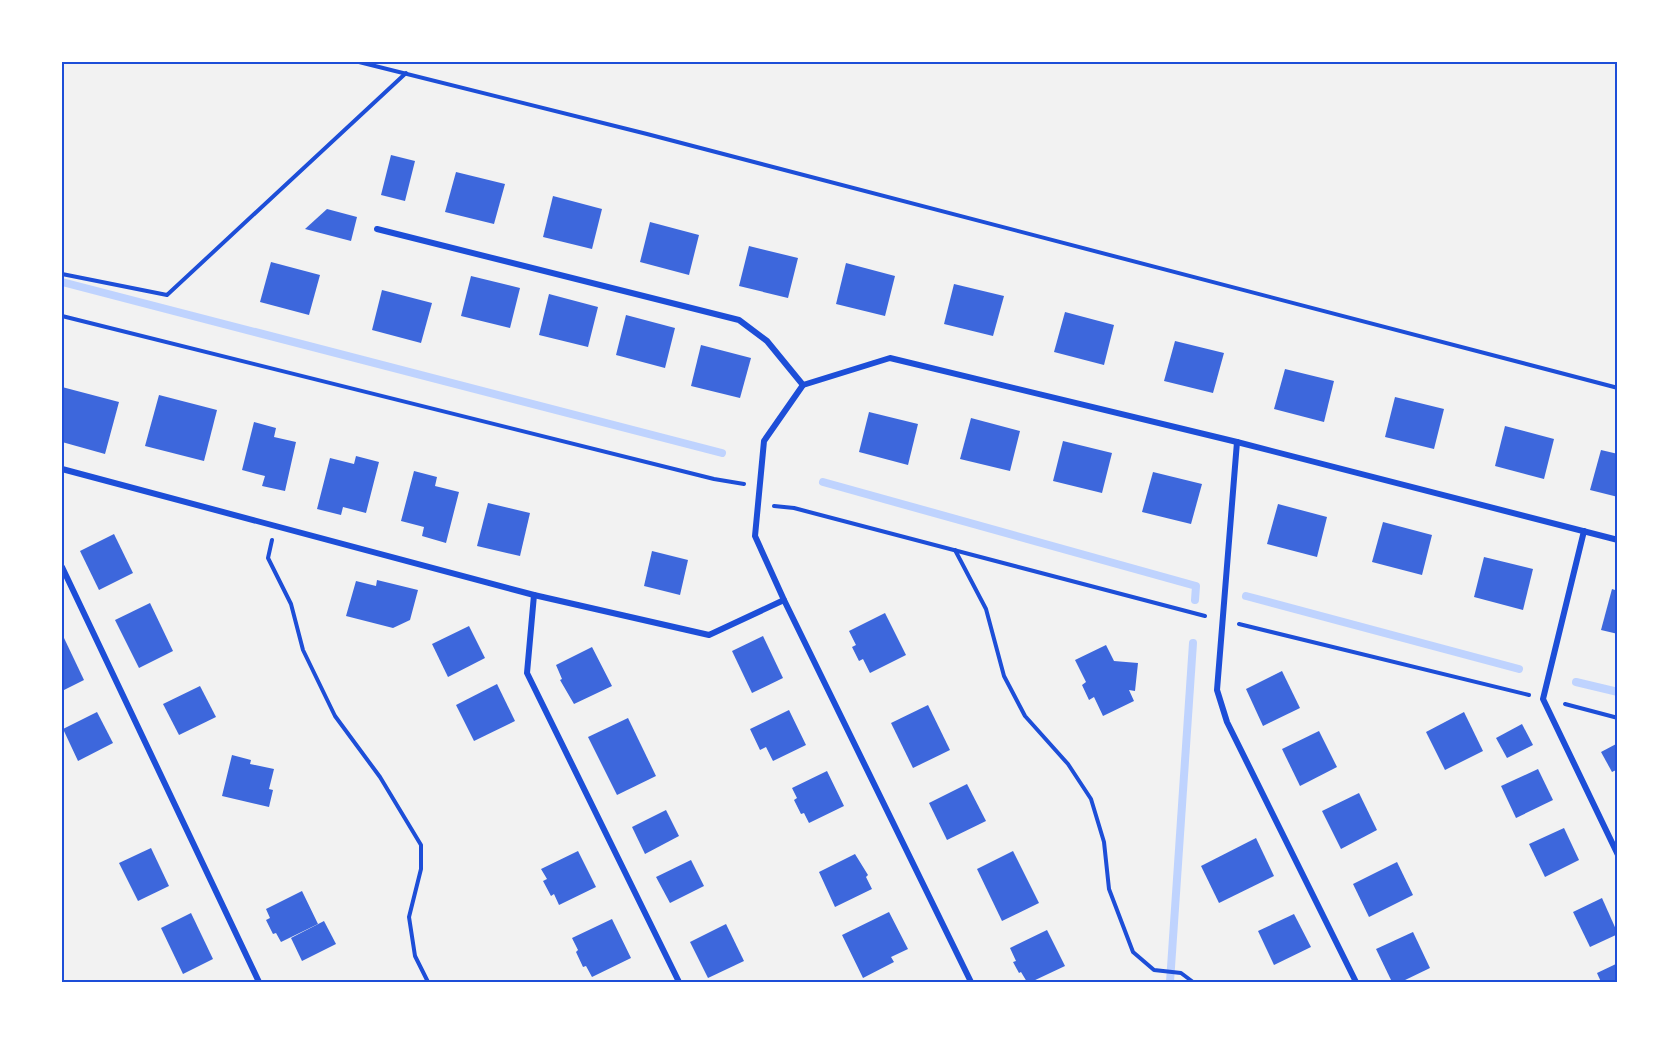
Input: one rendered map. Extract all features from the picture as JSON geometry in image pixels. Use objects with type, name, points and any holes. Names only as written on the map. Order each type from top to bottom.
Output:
[{"type":"street","points":[[377,229],[739,320],[767,341],[803,385]]},
{"type":"street","points":[[971,982],[755,536],[764,441],[803,385],[890,358],[1237,442],[1617,540]]},
{"type":"street","points":[[1237,442],[1217,690],[1227,722],[1356,982]]},
{"type":"street","points":[[62,469],[534,595],[709,635],[784,600]]},
{"type":"street","points":[[1584,531],[1543,699],[1617,855]]},
{"type":"street","points":[[62,567],[259,982]]},
{"type":"street","points":[[534,595],[527,673],[679,982]]},
{"type":"path","points":[[358,62],[406,72],[1617,388]]},
{"type":"path","points":[[62,274],[167,295],[406,72]]},
{"type":"path","points":[[62,316],[714,479],[760,487]]},
{"type":"path","points":[[758,504],[794,508],[1018,568],[1617,718]]},
{"type":"path","points":[[276,526],[268,558],[291,604],[303,650],[335,716],[380,777],[421,845],[419,878],[409,917],[414,956],[428,982]]},
{"type":"path","points":[[955,550],[986,609],[1004,676],[1025,716],[1068,764],[1091,799],[1104,842],[1109,889],[1133,952],[1154,970],[1181,973],[1193,982]]},
{"type":"building","points":[[391,155],[415,161],[405,201],[381,195]]},
{"type":"building","points":[[456,172],[505,184],[494,224],[445,212]]},
{"type":"building","points":[[553,196],[602,209],[592,249],[543,237]]},
{"type":"building","points":[[327,209],[357,217],[351,241],[305,229]]},
{"type":"building","points":[[650,222],[699,235],[689,275],[640,262]]},
{"type":"building","points":[[749,246],[798,258],[788,298],[739,286]]},
{"type":"building","points":[[271,262],[320,275],[309,315],[260,302]]},
{"type":"building","points":[[846,263],[895,276],[885,316],[836,304]]},
{"type":"building","points":[[471,276],[520,288],[510,328],[461,316]]},
{"type":"building","points":[[954,284],[1004,296],[993,336],[944,324]]},
{"type":"building","points":[[382,290],[432,303],[421,343],[372,330]]},
{"type":"building","points":[[549,294],[598,307],[588,347],[539,335]]},
{"type":"building","points":[[1065,312],[1114,325],[1104,365],[1054,352]]},
{"type":"building","points":[[626,315],[675,328],[665,368],[616,355]]},
{"type":"building","points":[[1175,341],[1224,353],[1213,393],[1164,381]]},
{"type":"building","points":[[701,345],[751,358],[740,398],[691,386]]},
{"type":"building","points":[[1285,369],[1334,381],[1324,422],[1274,409]]},
{"type":"building","points":[[62,387],[119,402],[105,454],[62,442]]},
{"type":"building","points":[[159,395],[217,410],[204,461],[145,446]]},
{"type":"building","points":[[1395,397],[1444,409],[1434,449],[1385,437]]},
{"type":"building","points":[[869,412],[918,424],[908,465],[859,452]]},
{"type":"building","points":[[971,418],[1020,431],[1010,471],[960,459]]},
{"type":"building","points":[[254,422],[276,428],[274,437],[296,442],[285,491],[262,486],[265,476],[242,470]]},
{"type":"building","points":[[1505,426],[1554,439],[1544,479],[1495,466]]},
{"type":"building","points":[[1063,441],[1112,453],[1102,493],[1053,481]]},
{"type":"building","points":[[1601,450],[1618,454],[1618,497],[1590,490]]},
{"type":"building","points":[[356,456],[379,462],[366,513],[343,507],[341,515],[317,509],[330,458],[354,464]]},
{"type":"building","points":[[414,471],[437,477],[435,486],[459,492],[446,543],[422,536],[424,527],[401,521]]},
{"type":"building","points":[[1153,472],[1202,484],[1191,524],[1142,512]]},
{"type":"building","points":[[488,503],[530,513],[520,556],[477,546]]},
{"type":"building","points":[[1278,504],[1327,517],[1317,557],[1267,544]]},
{"type":"building","points":[[1383,522],[1432,535],[1422,575],[1372,562]]},
{"type":"building","points":[[114,534],[133,573],[99,590],[80,551]]},
{"type":"building","points":[[652,551],[688,560],[680,595],[644,586]]},
{"type":"building","points":[[1484,557],[1533,569],[1523,610],[1474,597]]},
{"type":"building","points":[[377,580],[418,590],[410,620],[393,628],[346,616],[356,581],[376,586]]},
{"type":"building","points":[[1612,589],[1618,591],[1618,634],[1601,630]]},
{"type":"building","points":[[150,603],[173,651],[139,668],[115,620]]},
{"type":"building","points":[[885,613],[906,655],[870,673],[863,659],[859,661],[852,647],[856,645],[849,631]]},
{"type":"building","points":[[469,626],[485,658],[448,677],[432,644]]},
{"type":"building","points":[[763,636],[783,678],[752,693],[732,651]]},
{"type":"building","points":[[64,638],[84,680],[62,691],[62,639]]},
{"type":"building","points":[[1106,645],[1114,661],[1138,663],[1135,691],[1129,690],[1134,701],[1103,716],[1094,697],[1089,700],[1082,685],[1086,682],[1075,660]]},
{"type":"building","points":[[592,647],[612,686],[574,704],[560,680],[562,679],[556,665]]},
{"type":"building","points":[[1282,671],[1300,708],[1263,726],[1246,689]]},
{"type":"building","points":[[497,684],[515,721],[474,741],[456,705]]},
{"type":"building","points":[[200,686],[216,717],[179,735],[163,704]]},
{"type":"building","points":[[928,705],[950,750],[913,768],[891,723]]},
{"type":"building","points":[[789,710],[806,745],[773,761],[766,747],[760,750],[750,729]]},
{"type":"building","points":[[97,712],[113,743],[78,761],[63,729]]},
{"type":"building","points":[[1464,712],[1483,751],[1445,770],[1426,732]]},
{"type":"building","points":[[628,718],[656,776],[617,795],[588,737]]},
{"type":"building","points":[[1522,724],[1533,745],[1507,758],[1496,738]]},
{"type":"building","points":[[1319,731],[1337,767],[1300,786],[1282,749]]},
{"type":"building","points":[[1618,743],[1618,769],[1612,772],[1601,752]]},
{"type":"building","points":[[232,755],[251,760],[250,764],[274,769],[269,789],[273,790],[269,807],[222,796]]},
{"type":"building","points":[[1538,769],[1553,800],[1516,818],[1501,786]]},
{"type":"building","points":[[827,771],[844,806],[809,823],[794,800],[797,798],[792,788]]},
{"type":"building","points":[[967,784],[986,821],[947,840],[929,803]]},
{"type":"building","points":[[1359,793],[1377,830],[1341,849],[1322,811]]},
{"type":"building","points":[[666,810],[679,836],[645,854],[632,827]]},
{"type":"building","points":[[1564,828],[1579,860],[1545,877],[1529,844]]},
{"type":"building","points":[[1256,838],[1274,876],[1219,903],[1201,866]]},
{"type":"building","points":[[151,848],[169,886],[138,901],[119,863]]},
{"type":"building","points":[[578,851],[596,887],[559,905],[554,894],[551,896],[543,881],[547,879],[541,869]]},
{"type":"building","points":[[1013,851],[1039,903],[1002,921],[977,869]]},
{"type":"building","points":[[855,854],[868,875],[866,877],[872,889],[835,907],[819,872]]},
{"type":"building","points":[[691,860],[704,886],[670,903],[656,877]]},
{"type":"building","points":[[1397,862],[1413,895],[1369,917],[1353,884]]},
{"type":"building","points":[[302,891],[318,924],[281,942],[276,933],[273,934],[266,920],[270,918],[266,909]]},
{"type":"building","points":[[1602,898],[1618,934],[1590,947],[1573,912]]},
{"type":"building","points":[[889,912],[908,949],[891,957],[894,962],[863,978],[842,935]]},
{"type":"building","points":[[191,913],[213,959],[183,974],[161,928]]},
{"type":"building","points":[[1294,914],[1311,947],[1274,965],[1258,931]]},
{"type":"building","points":[[612,919],[631,958],[592,977],[586,966],[583,967],[572,938]]},
{"type":"building","points":[[324,921],[336,944],[302,961],[291,938]]},
{"type":"building","points":[[726,924],[744,961],[708,978],[690,942]]},
{"type":"building","points":[[1047,930],[1065,966],[1027,982],[1013,962],[1016,961],[1010,948]]},
{"type":"building","points":[[1413,932],[1430,968],[1401,982],[1392,982],[1376,949]]},
{"type":"building","points":[[1618,963],[1618,982],[1601,982],[1597,973]]},
{"type":"waterway","points":[[62,282],[722,453]]},
{"type":"waterway","points":[[823,482],[1196,586],[1195,600]]},
{"type":"waterway","points":[[1246,596],[1519,669]]},
{"type":"waterway","points":[[1170,982],[1193,643]]},
{"type":"waterway","points":[[1576,682],[1618,692]]}]
